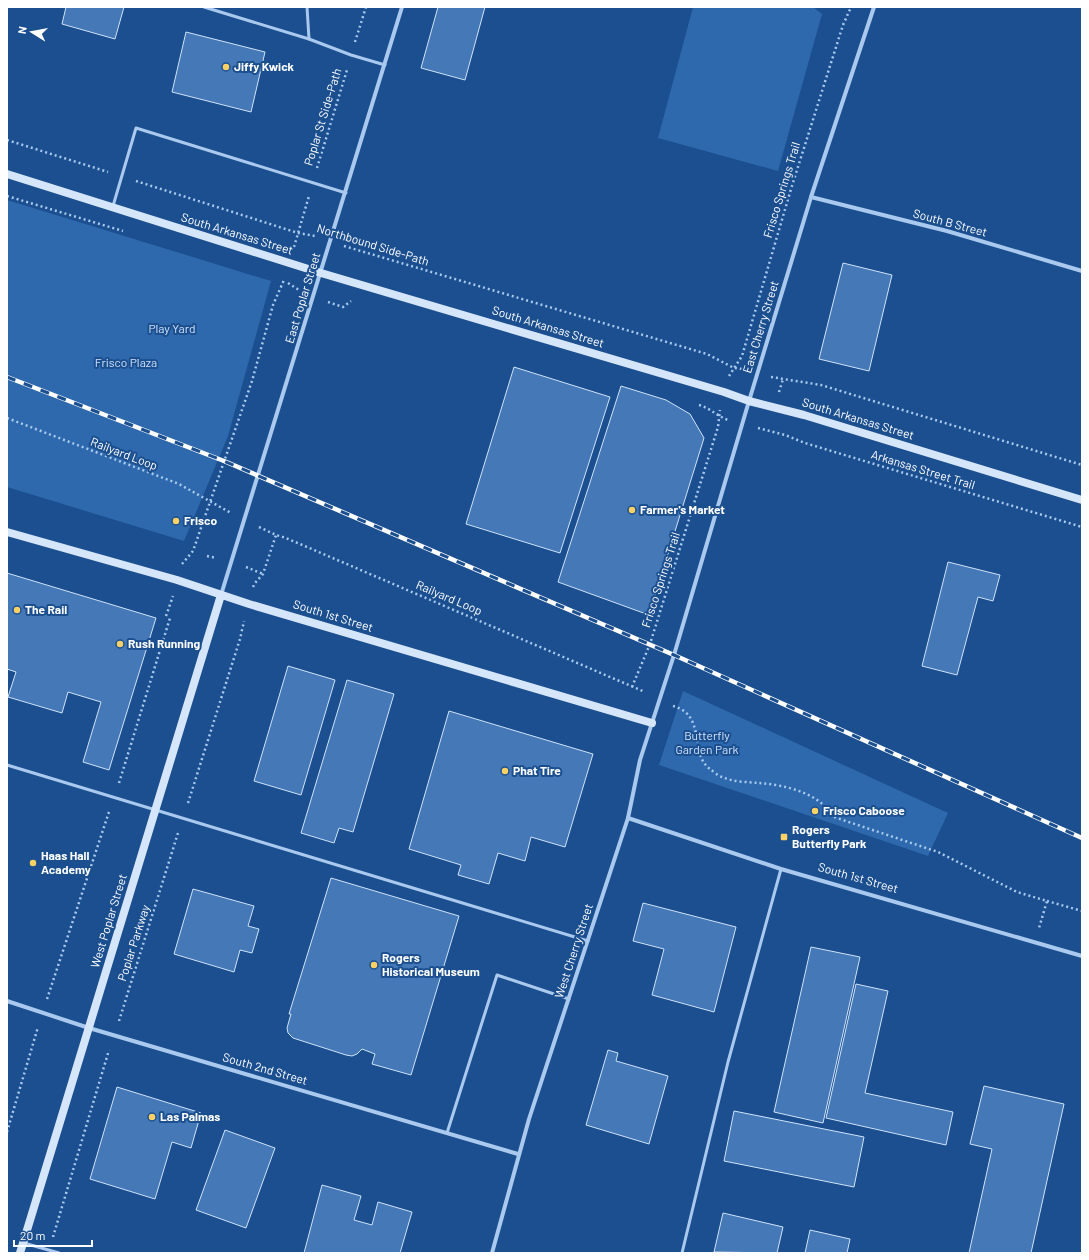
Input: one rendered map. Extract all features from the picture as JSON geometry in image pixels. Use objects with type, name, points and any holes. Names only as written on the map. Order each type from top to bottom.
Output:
[{"type":"street","name":"East Poplar Street","points":[[221,595],[402,7]]},
{"type":"street","name":"East Cherry Street","points":[[674,655],[811,197],[874,7]]},
{"type":"street","name":"South Arkansas Street","points":[[7,174],[321,272],[717,390],[749,401],[804,415],[1082,500]]},
{"type":"street","name":"South B Street","points":[[811,197],[947,231],[1082,271]]},
{"type":"street","name":"South 1st Street","points":[[7,532],[177,580],[221,595],[652,724]]},
{"type":"street","name":"West Poplar Street","points":[[20,1253],[221,595]]},
{"type":"street","name":"West Cherry Street","points":[[492,1253],[518,1154],[628,818],[640,760],[674,655]]},
{"type":"street","name":"South 1st Street","points":[[628,818],[781,869],[1082,956]]},
{"type":"street","name":"South 2nd Street","points":[[7,1001],[89,1028],[518,1154]]},
{"type":"lane","points":[[204,7],[309,39],[351,55],[385,65]]},
{"type":"lane","points":[[307,7],[309,39]]},
{"type":"lane","points":[[112,207],[136,128],[346,193]]},
{"type":"lane","points":[[7,765],[588,941]]},
{"type":"lane","points":[[682,1253],[728,1062],[781,869]]},
{"type":"lane","points":[[447,1133],[496,975],[569,999]]},
{"type":"lane","points":[[23,1243],[58,1253]]},
{"type":"path","name":"Poplar St Side-Path","points":[[298,232],[366,7]]},
{"type":"path","name":"Frisco Springs Trail","points":[[728,376],[742,356],[793,182],[843,25],[852,7]]},
{"type":"path","name":"Northbound Side-Path","points":[[7,140],[298,232],[331,240],[347,247],[707,354],[734,368]]},
{"type":"path","points":[[182,564],[193,552],[252,381],[272,305],[284,280],[300,290]]},
{"type":"path","points":[[734,368],[744,369]]},
{"type":"path","points":[[775,378],[821,385],[1082,465]]},
{"type":"path","points":[[780,390],[783,380]]},
{"type":"path","name":"Frisco Springs Trail","points":[[632,687],[652,637],[718,428],[720,408]]},
{"type":"path","points":[[719,415],[726,419]]},
{"type":"path","name":"Railyard Loop","points":[[7,418],[179,484],[232,513]]},
{"type":"path","points":[[769,431],[770,427]]},
{"type":"path","name":"Arkansas Street Trail","points":[[760,428],[1082,527]]},
{"type":"path","name":"Railyard Loop","points":[[259,527],[632,687]]},
{"type":"path","points":[[255,583],[263,574],[276,535]]},
{"type":"path","points":[[248,567],[263,574]]},
{"type":"path","points":[[166,616],[173,595]]},
{"type":"path","name":"Poplar Parkway","points":[[49,1250],[114,1035],[240,639],[245,619]]},
{"type":"path","points":[[685,711],[693,721],[700,754],[708,767],[722,777],[738,781],[772,784],[798,791],[821,802],[829,808],[834,817],[938,852],[1017,892],[1082,911]]},
{"type":"path","points":[[1035,942],[1047,901]]},
{"type":"path","points":[[7,1132],[30,1053]]},
{"type":"green space","points":[[693,7],[813,7],[822,14],[778,171],[658,138]]},
{"type":"green space","name":"Frisco Plaza","points":[[7,200],[271,281],[228,436],[184,541],[7,487]]},
{"type":"green space","name":"Butterfly Garden Park","points":[[683,691],[948,813],[928,856],[659,765]]},
{"type":"building","points":[[66,7],[124,7],[115,39],[62,24]]},
{"type":"building","points":[[438,7],[485,7],[465,80],[421,68]]},
{"type":"building","points":[[186,32],[265,52],[251,112],[172,92]]},
{"type":"building","points":[[843,263],[892,275],[869,371],[819,359]]},
{"type":"building","points":[[514,367],[610,397],[560,553],[466,524]]},
{"type":"building","name":"Farmer's Market","points":[[621,386],[666,400],[690,414],[704,438],[649,615],[558,582]]},
{"type":"building","points":[[948,562],[1000,575],[993,601],[978,597],[957,675],[922,666]]},
{"type":"building","points":[[7,573],[156,618],[109,770],[83,762],[101,702],[68,692],[62,713],[8,697],[16,672],[7,669]]},
{"type":"building","points":[[288,666],[335,680],[301,795],[254,781]]},
{"type":"building","points":[[347,680],[394,694],[353,832],[339,828],[334,843],[301,833]]},
{"type":"building","points":[[449,711],[593,754],[565,847],[531,837],[525,861],[498,853],[489,884],[458,875],[461,865],[409,849]]},
{"type":"building","name":"Rogers Historical Museum","points":[[331,878],[459,916],[411,1075],[372,1064],[375,1054],[362,1049],[357,1054],[352,1056],[346,1055],[293,1038],[288,1033],[287,1028],[291,1014],[289,1014]]},
{"type":"building","points":[[193,889],[254,906],[248,926],[259,929],[252,953],[240,950],[234,972],[174,954]]},
{"type":"building","points":[[643,903],[736,927],[714,1012],[652,995],[664,949],[633,941]]},
{"type":"building","points":[[811,947],[860,957],[823,1123],[774,1112]]},
{"type":"building","points":[[856,984],[888,991],[865,1093],[953,1112],[946,1145],[826,1118]]},
{"type":"building","points":[[608,1050],[618,1053],[616,1061],[668,1076],[649,1144],[586,1125]]},
{"type":"building","points":[[984,1086],[1064,1104],[1031,1253],[969,1253],[992,1149],[970,1144]]},
{"type":"building","points":[[117,1087],[201,1113],[191,1148],[172,1142],[155,1199],[90,1179]]},
{"type":"building","points":[[734,1111],[864,1137],[854,1187],[724,1161]]},
{"type":"building","points":[[225,1130],[275,1148],[246,1228],[196,1210]]},
{"type":"building","points":[[322,1185],[361,1196],[354,1220],[372,1225],[378,1202],[412,1212],[400,1253],[304,1253]]},
{"type":"building","points":[[723,1213],[783,1227],[777,1253],[714,1252]]},
{"type":"building","points":[[810,1230],[850,1239],[847,1253],[805,1253]]},
{"type":"railway","points":[[7,377],[224,461],[674,655],[1082,838]]},
{"type":"place","name":"Jiffy Kwick","points":[[226,67]]},
{"type":"place","name":"Farmer's Market","points":[[632,510]]},
{"type":"place","name":"Frisco","points":[[176,521]]},
{"type":"place","name":"The Rail","points":[[17,610]]},
{"type":"place","name":"Rush Running","points":[[120,644]]},
{"type":"place","name":"Phat Tire","points":[[505,771]]},
{"type":"place","name":"Frisco Caboose","points":[[815,811]]},
{"type":"place","name":"Rogers Butterfly Park","points":[[784,837]]},
{"type":"place","name":"Haas Hall Academy","points":[[33,863]]},
{"type":"place","name":"Rogers Historical Museum","points":[[374,965]]},
{"type":"place","name":"Las Palmas","points":[[152,1117]]},
{"type":"park label","name":"Play Yard","points":[[172,329]]}]
